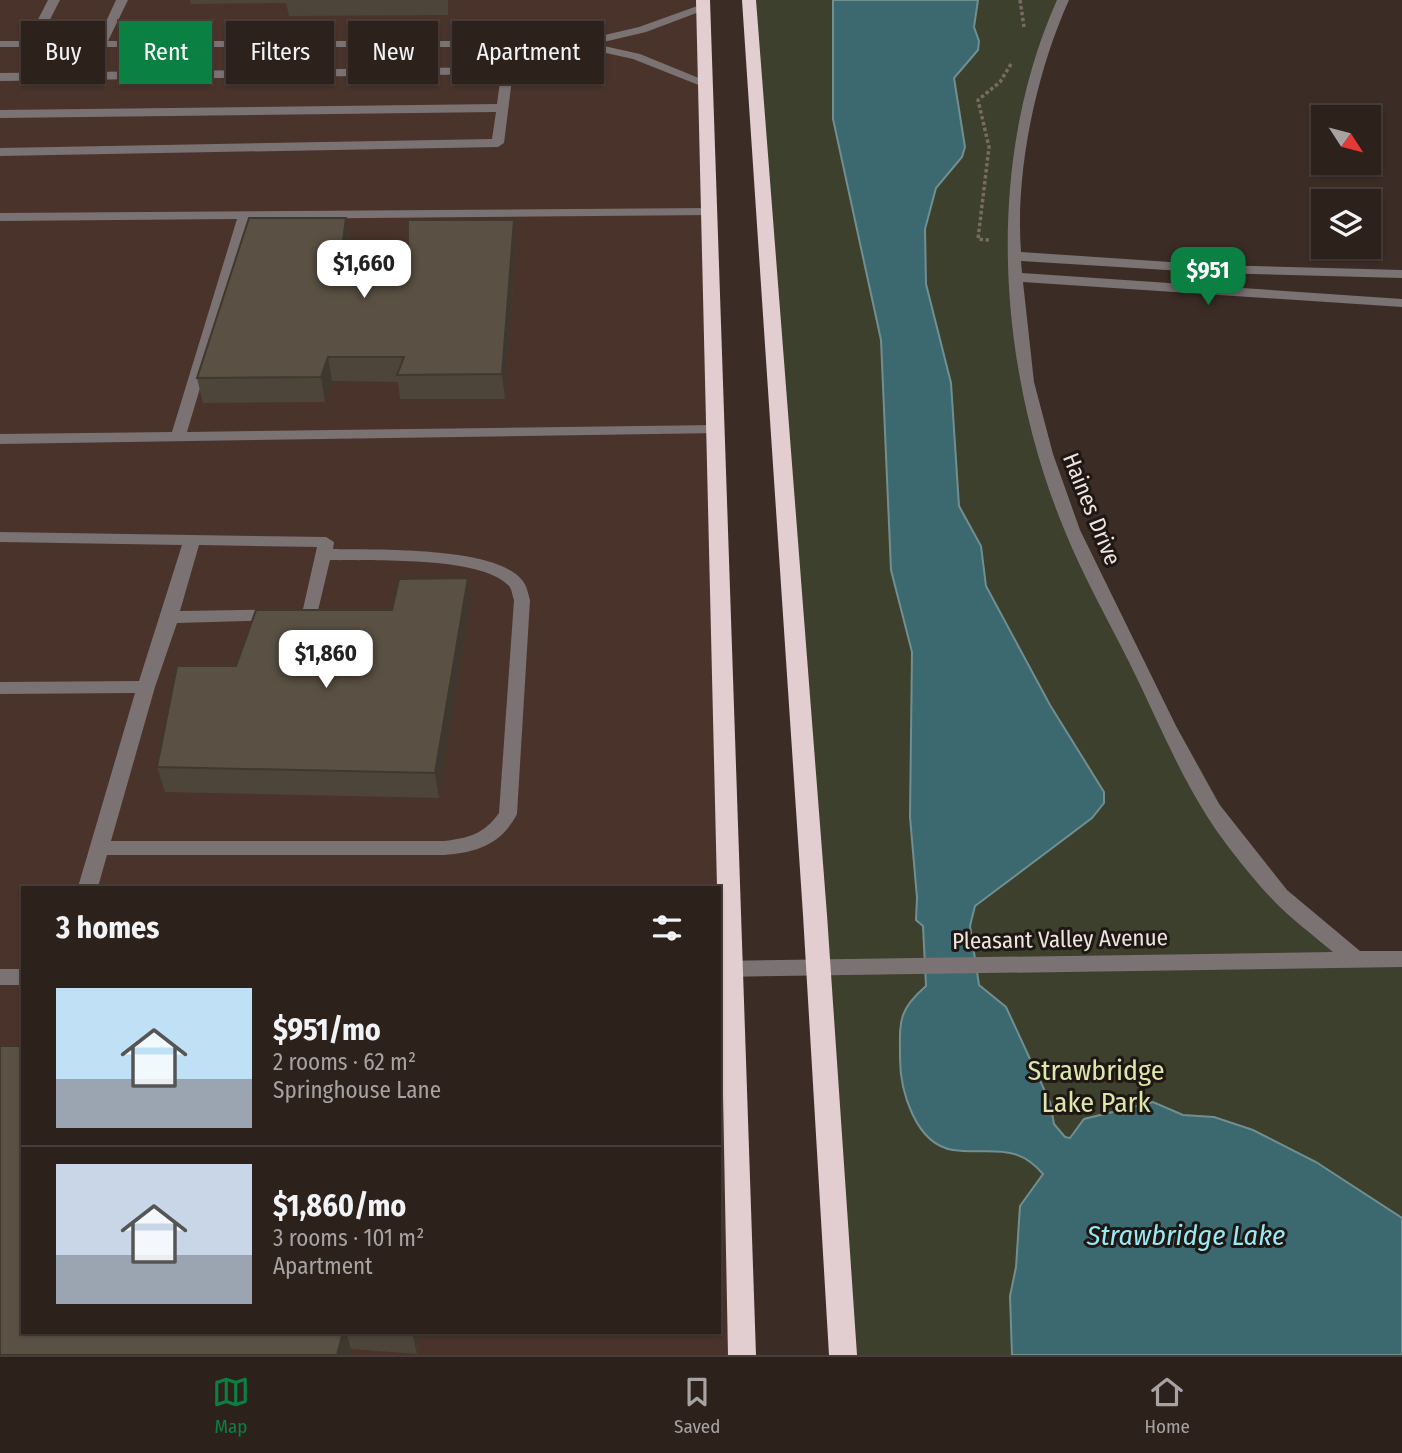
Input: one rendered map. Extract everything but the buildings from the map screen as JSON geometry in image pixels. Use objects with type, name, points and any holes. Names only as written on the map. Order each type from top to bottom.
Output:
[{"type":"highway","points":[[749,0],[843,1355]]},
{"type":"highway","points":[[703,3],[715,430],[725,969],[742,1355]]},
{"type":"street","points":[[43,21],[54,0]]},
{"type":"street","points":[[105,37],[122,0]]},
{"type":"street","name":"Haines Drive","points":[[1063,0],[1050,29],[1030,93],[1017,182],[1014,256],[1027,382],[1053,480],[1072,530],[1143,671],[1167,726],[1212,809],[1280,895],[1355,959]]},
{"type":"street","points":[[604,38],[651,27],[703,3]]},
{"type":"street","points":[[0,44],[21,44]]},
{"type":"street","points":[[105,44],[452,44]]},
{"type":"street","points":[[604,49],[636,56],[705,83]]},
{"type":"street","points":[[0,77],[452,71]]},
{"type":"street","points":[[0,152],[498,143],[506,84]]},
{"type":"street","points":[[0,114],[503,108]]},
{"type":"street","points":[[0,217],[708,212]]},
{"type":"street","points":[[178,437],[246,215]]},
{"type":"street","points":[[1014,256],[1228,270],[1402,274]]},
{"type":"street","points":[[1017,277],[1402,303]]},
{"type":"street","points":[[0,439],[715,430]]},
{"type":"street","points":[[0,537],[327,542],[310,615],[170,617]]},
{"type":"street","points":[[88,886],[192,540]]},
{"type":"street","points":[[98,848],[444,848],[473,846],[495,834],[508,814],[522,600],[517,582],[470,561],[324,554]]},
{"type":"street","points":[[0,688],[146,687]]},
{"type":"street","name":"Pleasant Valley Avenue","points":[[725,969],[1402,959]]},
{"type":"street","points":[[0,977],[21,977]]},
{"type":"shaded area","points":[[0,0],[703,0],[742,1355],[0,1355]]},
{"type":"green space","name":"Strawbridge Lake Park","points":[[749,0],[1062,0],[1021,150],[1016,277],[1045,454],[1127,639],[1255,866],[1355,959],[1402,959],[1402,1355],[843,1355]]},
{"type":"water","name":"Strawbridge Lake","points":[[833,0],[978,0],[974,27],[979,41],[978,50],[954,78],[965,147],[962,157],[936,188],[925,229],[926,284],[951,383],[959,506],[981,546],[986,586],[1050,705],[1104,792],[1104,803],[1092,818],[975,906],[970,926],[979,985],[1006,1007],[1050,1102],[1054,1124],[1065,1137],[1070,1138],[1084,1119],[1153,1102],[1183,1115],[1214,1117],[1253,1130],[1316,1162],[1402,1218],[1402,1355],[1012,1355],[1010,1296],[1016,1267],[1020,1206],[1043,1174],[1033,1164],[1012,1153],[953,1150],[940,1146],[929,1138],[912,1114],[901,1071],[902,1018],[910,1003],[926,986],[923,926],[916,920],[917,898],[910,817],[912,652],[891,570],[881,340],[833,119]]}]
